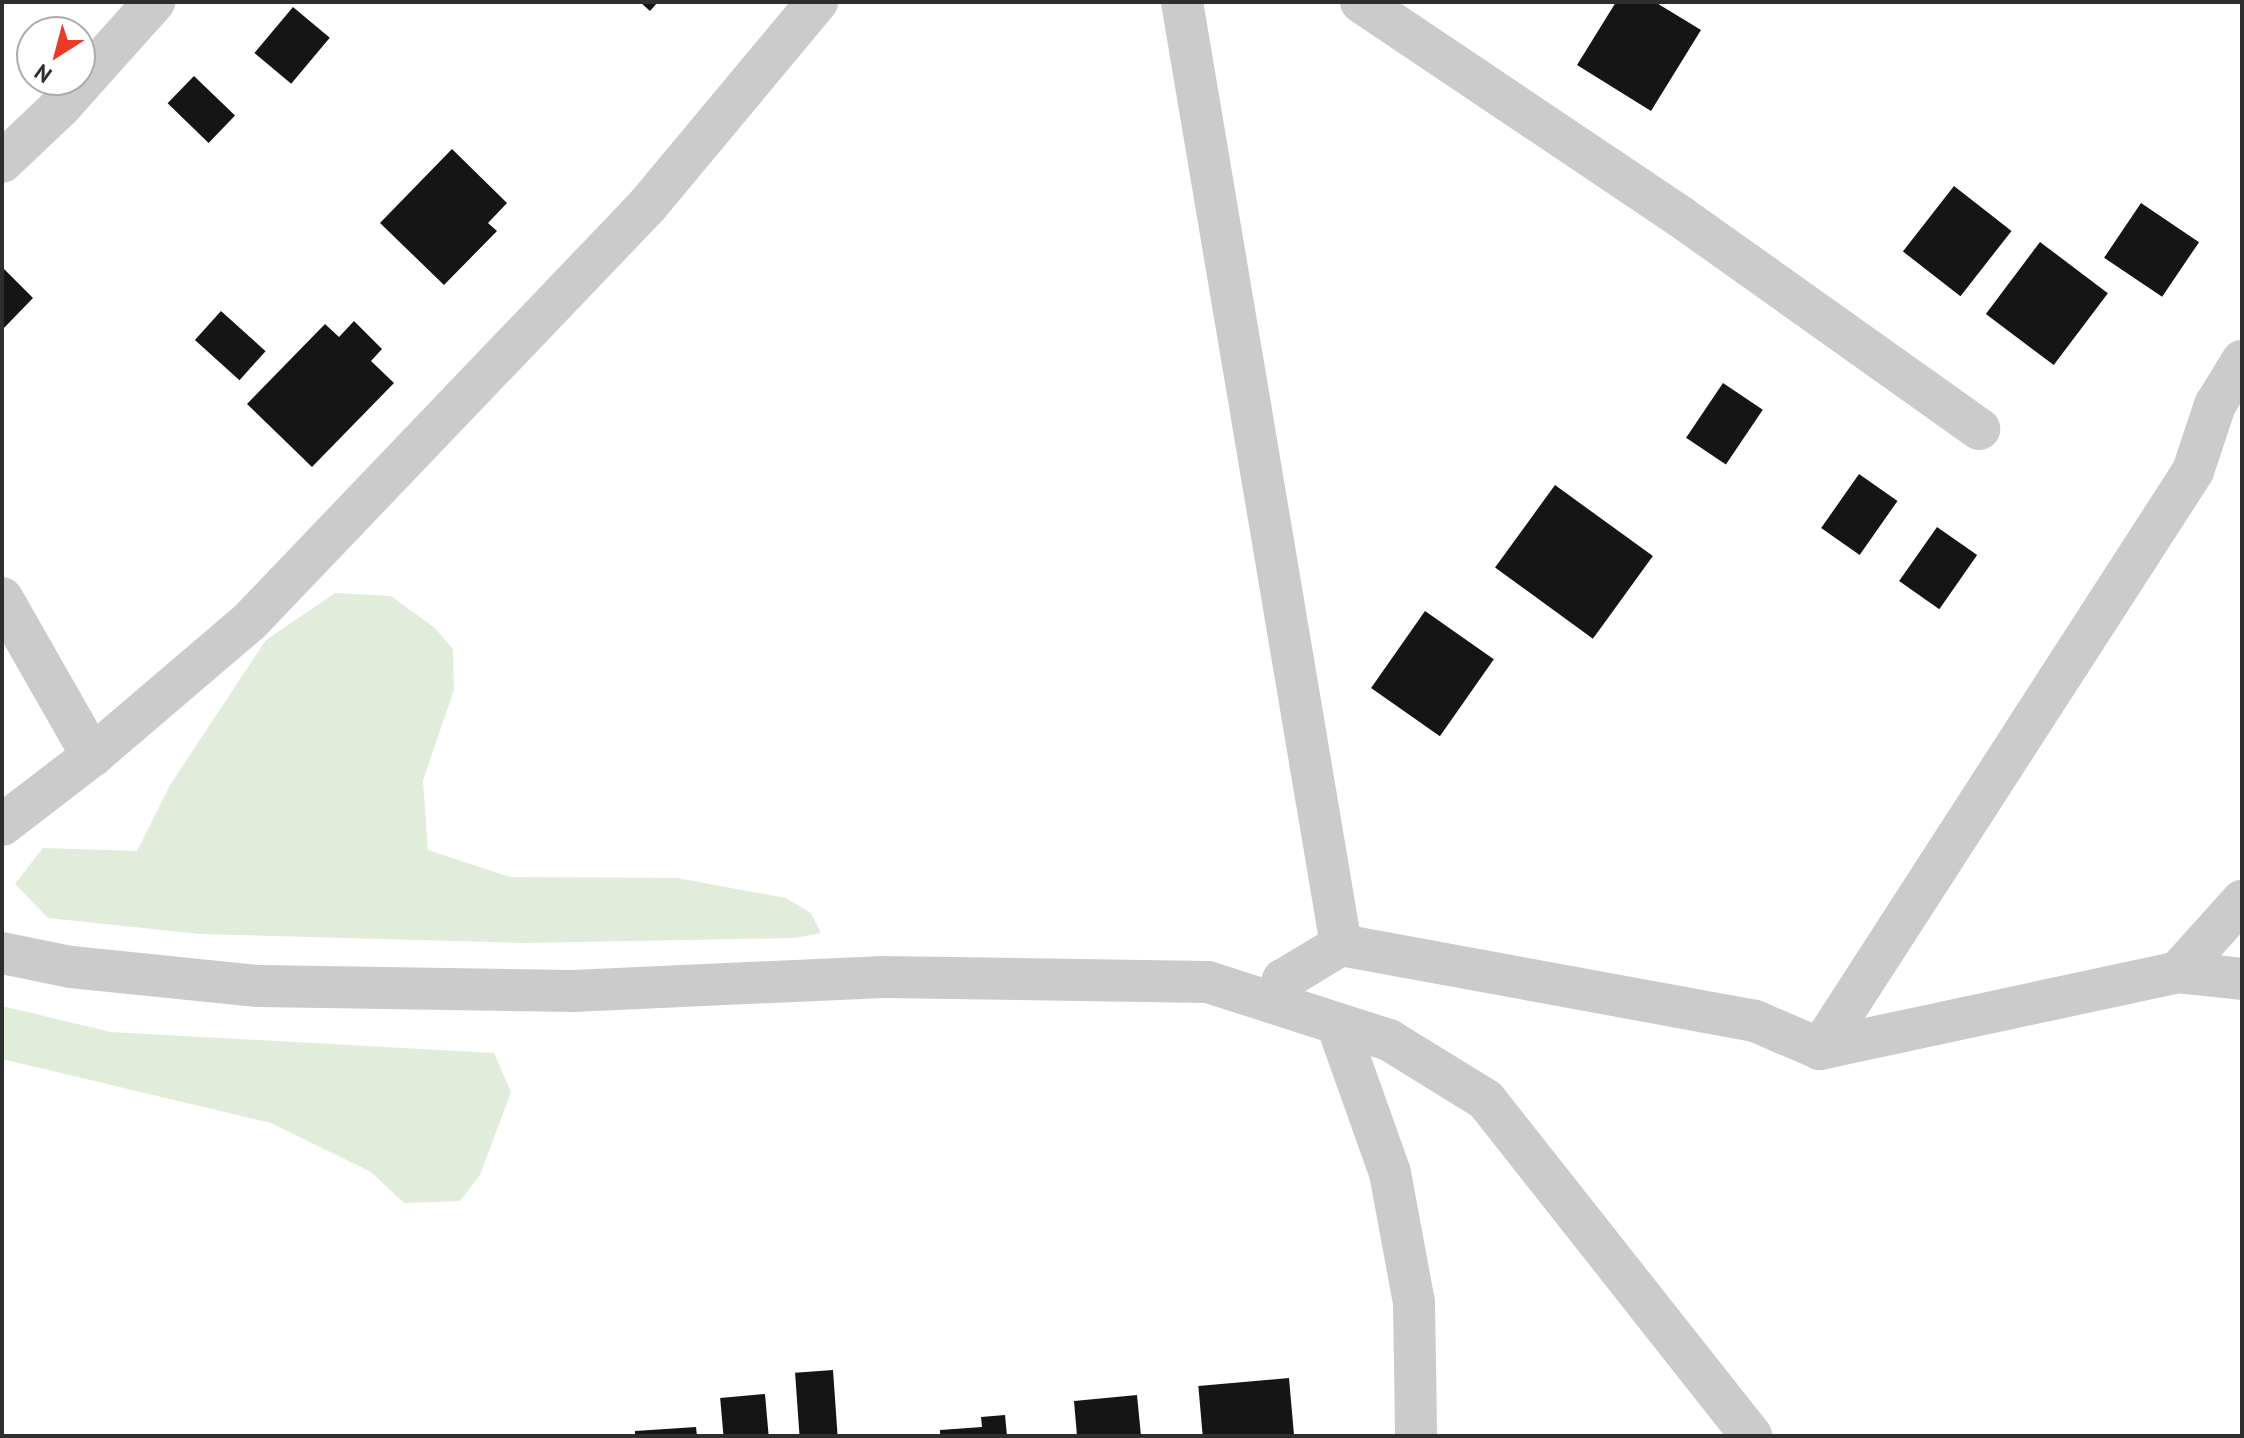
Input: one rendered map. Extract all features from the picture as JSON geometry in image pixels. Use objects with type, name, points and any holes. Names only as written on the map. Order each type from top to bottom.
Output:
[{"type":"street","points":[[2,162],[61,106],[154,2]]},
{"type":"street","points":[[2,825],[92,756],[250,621],[647,206],[817,2]]},
{"type":"street","points":[[1182,2],[1341,945]]},
{"type":"street","points":[[1361,2],[1681,217],[1979,429]]},
{"type":"street","points":[[1820,1049],[2193,471],[2215,405],[2242,361]]},
{"type":"street","points":[[2,598],[92,756]]},
{"type":"street","points":[[2178,972],[2242,901]]},
{"type":"street","points":[[1274,1003],[1283,980],[1341,945],[1755,1021],[1820,1049],[2178,972],[2242,979]]},
{"type":"street","points":[[2,953],[71,967],[259,986],[573,991],[883,977],[1208,982],[1389,1040],[1486,1100],[1751,1436]]},
{"type":"street","points":[[1337,1024],[1390,1173],[1414,1302],[1416,1436]]},
{"type":"green space","points":[[335,593],[391,596],[435,628],[453,649],[454,690],[423,780],[428,850],[510,877],[677,878],[786,898],[811,913],[821,933],[795,938],[524,943],[200,934],[48,918],[15,884],[43,848],[137,851],[170,785],[266,640]]},
{"type":"green space","points":[[2,1006],[111,1032],[494,1053],[511,1092],[480,1175],[460,1201],[404,1203],[371,1172],[271,1123],[2,1059]]},
{"type":"building","points":[[640,2],[658,2],[650,11]]},
{"type":"building","points":[[1616,2],[1655,2],[1701,30],[1651,111],[1577,65]]},
{"type":"building","points":[[293,7],[330,38],[291,84],[254,53]]},
{"type":"building","points":[[194,76],[235,116],[209,143],[168,103]]},
{"type":"building","points":[[452,149],[507,203],[488,223],[497,231],[444,285],[380,223]]},
{"type":"building","points":[[1954,186],[2012,231],[1960,296],[1903,251]]},
{"type":"building","points":[[2141,203],[2199,242],[2162,297],[2104,258]]},
{"type":"building","points":[[2040,242],[2108,293],[2054,365],[1986,314]]},
{"type":"building","points":[[2,267],[33,298],[2,330]]},
{"type":"building","points":[[221,311],[266,351],[239,380],[195,340]]},
{"type":"building","points":[[354,321],[382,349],[371,361],[394,383],[312,467],[247,404],[325,324],[339,337]]},
{"type":"building","points":[[1723,383],[1763,410],[1726,465],[1686,438]]},
{"type":"building","points":[[1859,474],[1898,501],[1860,555],[1821,528]]},
{"type":"building","points":[[1555,485],[1653,556],[1593,639],[1495,568]]},
{"type":"building","points":[[1937,527],[1977,555],[1939,609],[1899,581]]},
{"type":"building","points":[[1425,611],[1494,659],[1440,736],[1371,688]]},
{"type":"building","points":[[833,1370],[838,1436],[800,1436],[795,1373]]},
{"type":"building","points":[[1289,1378],[1294,1436],[1203,1436],[1198,1386]]},
{"type":"building","points":[[765,1394],[769,1436],[724,1436],[720,1398]]},
{"type":"building","points":[[1137,1395],[1141,1436],[1077,1436],[1074,1401]]},
{"type":"building","points":[[1005,1415],[1007,1436],[940,1436],[940,1430],[982,1427],[981,1417]]},
{"type":"building","points":[[696,1427],[697,1436],[635,1436],[635,1431]]}]
